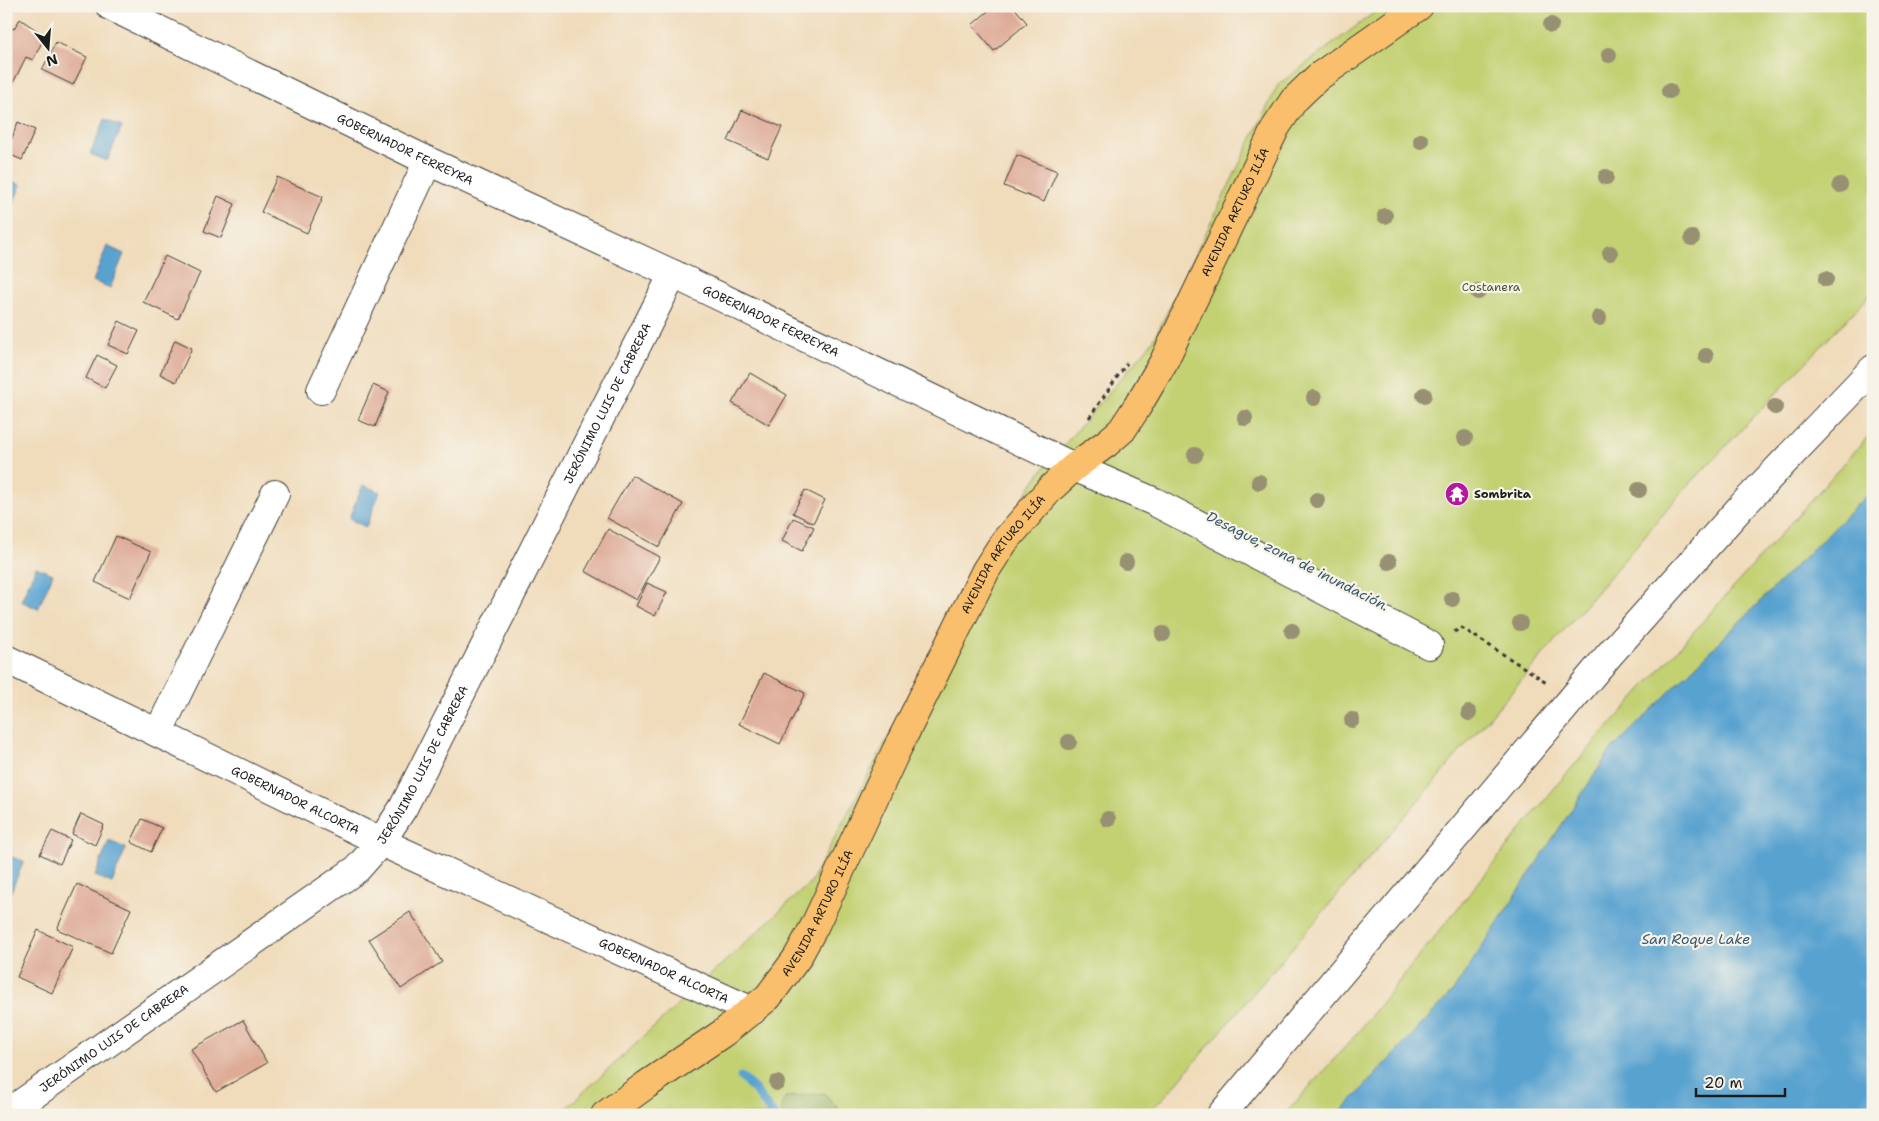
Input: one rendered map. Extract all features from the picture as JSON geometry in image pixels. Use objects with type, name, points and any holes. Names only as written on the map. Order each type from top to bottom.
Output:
[{"type":"main road","name":"AVENIDA ARTURO ILÍA","points":[[605,1115],[752,1011],[779,983],[801,950],[896,751],[986,570],[1026,515],[1074,467],[1122,430],[1138,407],[1164,363],[1276,127],[1294,100],[1318,76],[1419,6]]},
{"type":"street","name":"GOBERNADOR FERREYRA","points":[[110,6],[428,161],[674,274],[1074,467],[1155,502],[1429,645]]},
{"type":"street","points":[[321,390],[428,161]]},
{"type":"street","name":"JERÓNIMO LUIS DE CABRERA","points":[[6,1114],[357,869],[382,842],[403,808],[674,274]]},
{"type":"street","points":[[1221,1115],[1395,906],[1574,699],[1609,655],[1741,506],[1873,369]]},
{"type":"street","points":[[158,733],[276,494]]},
{"type":"street","name":"GOBERNADOR ALCORTA","points":[[6,659],[382,842],[752,1011]]},
{"type":"path","points":[[1429,645],[1462,628],[1574,699]]},
{"type":"green space","name":"Costanera","points":[[1383,6],[1873,6],[1873,292],[1683,491],[1169,1092],[1146,1115],[559,1115],[811,882],[979,567],[1036,478],[1153,341],[1278,85]]},
{"type":"green space","points":[[1873,431],[1873,489],[1610,751],[1453,991],[1338,1115],[1284,1115],[1354,1037],[1561,780]]},
{"type":"green space","points":[[824,1093],[844,1115],[782,1115],[781,1107],[785,1097]]},
{"type":"water","points":[[105,119],[122,127],[107,161],[90,154]]},
{"type":"water","points":[[6,178],[21,185],[13,203],[6,201]]},
{"type":"water","points":[[107,246],[124,254],[110,288],[93,281]]},
{"type":"water","points":[[363,485],[380,492],[366,527],[349,519]]},
{"type":"water","name":"San Roque Lake","points":[[1873,489],[1873,1115],[1338,1115],[1453,991],[1610,751]]},
{"type":"water","points":[[36,567],[53,574],[38,609],[21,601]]},
{"type":"water","points":[[109,841],[126,848],[112,883],[95,876]]},
{"type":"water","points":[[6,855],[24,861],[9,896],[6,895]]},
{"type":"building","points":[[994,6],[1013,6],[1027,23],[994,51],[972,25]]},
{"type":"building","points":[[20,19],[45,36],[33,60],[26,57],[6,97],[6,25],[14,29]]},
{"type":"building","points":[[56,42],[87,57],[73,85],[42,70]]},
{"type":"building","points":[[742,110],[782,127],[768,158],[728,141]]},
{"type":"building","points":[[18,122],[35,130],[22,160],[6,153]]},
{"type":"building","points":[[1017,155],[1057,171],[1044,202],[1004,186]]},
{"type":"building","points":[[277,177],[323,197],[307,233],[261,212]]},
{"type":"building","points":[[218,196],[235,204],[221,238],[204,231]]},
{"type":"building","points":[[165,256],[200,273],[178,319],[143,302]]},
{"type":"building","points":[[119,321],[139,331],[128,354],[108,345]]},
{"type":"building","points":[[175,340],[192,348],[176,382],[160,374]]},
{"type":"building","points":[[97,355],[117,365],[105,388],[86,378]]},
{"type":"building","points":[[750,373],[787,395],[769,425],[732,403]]},
{"type":"building","points":[[373,385],[389,392],[375,427],[358,420]]},
{"type":"building","points":[[632,475],[683,504],[659,547],[607,518]]},
{"type":"building","points":[[805,490],[825,500],[813,523],[793,513]]},
{"type":"building","points":[[793,518],[814,527],[802,551],[782,541]]},
{"type":"building","points":[[608,529],[660,557],[636,600],[585,571]]},
{"type":"building","points":[[116,536],[151,552],[130,598],[95,582]]},
{"type":"building","points":[[647,583],[667,592],[655,616],[636,606]]},
{"type":"building","points":[[764,673],[805,693],[780,744],[739,724]]},
{"type":"building","points":[[81,814],[104,825],[95,845],[72,834]]},
{"type":"building","points":[[142,819],[162,828],[151,852],[131,842]]},
{"type":"building","points":[[52,831],[71,840],[60,864],[40,854]]},
{"type":"building","points":[[77,884],[131,909],[111,953],[57,929]]},
{"type":"building","points":[[410,912],[442,962],[401,989],[369,939]]},
{"type":"building","points":[[38,930],[73,947],[52,993],[17,977]]},
{"type":"building","points":[[243,1020],[267,1063],[216,1092],[191,1049]]},
{"type":"waterway","points":[[741,1077],[755,1090],[775,1115]]},
{"type":"place","name":"Sombrita","points":[[1457,494]]},
{"type":"water label","name":"Desague, zona de inundación.","points":[[1298,561]]}]
